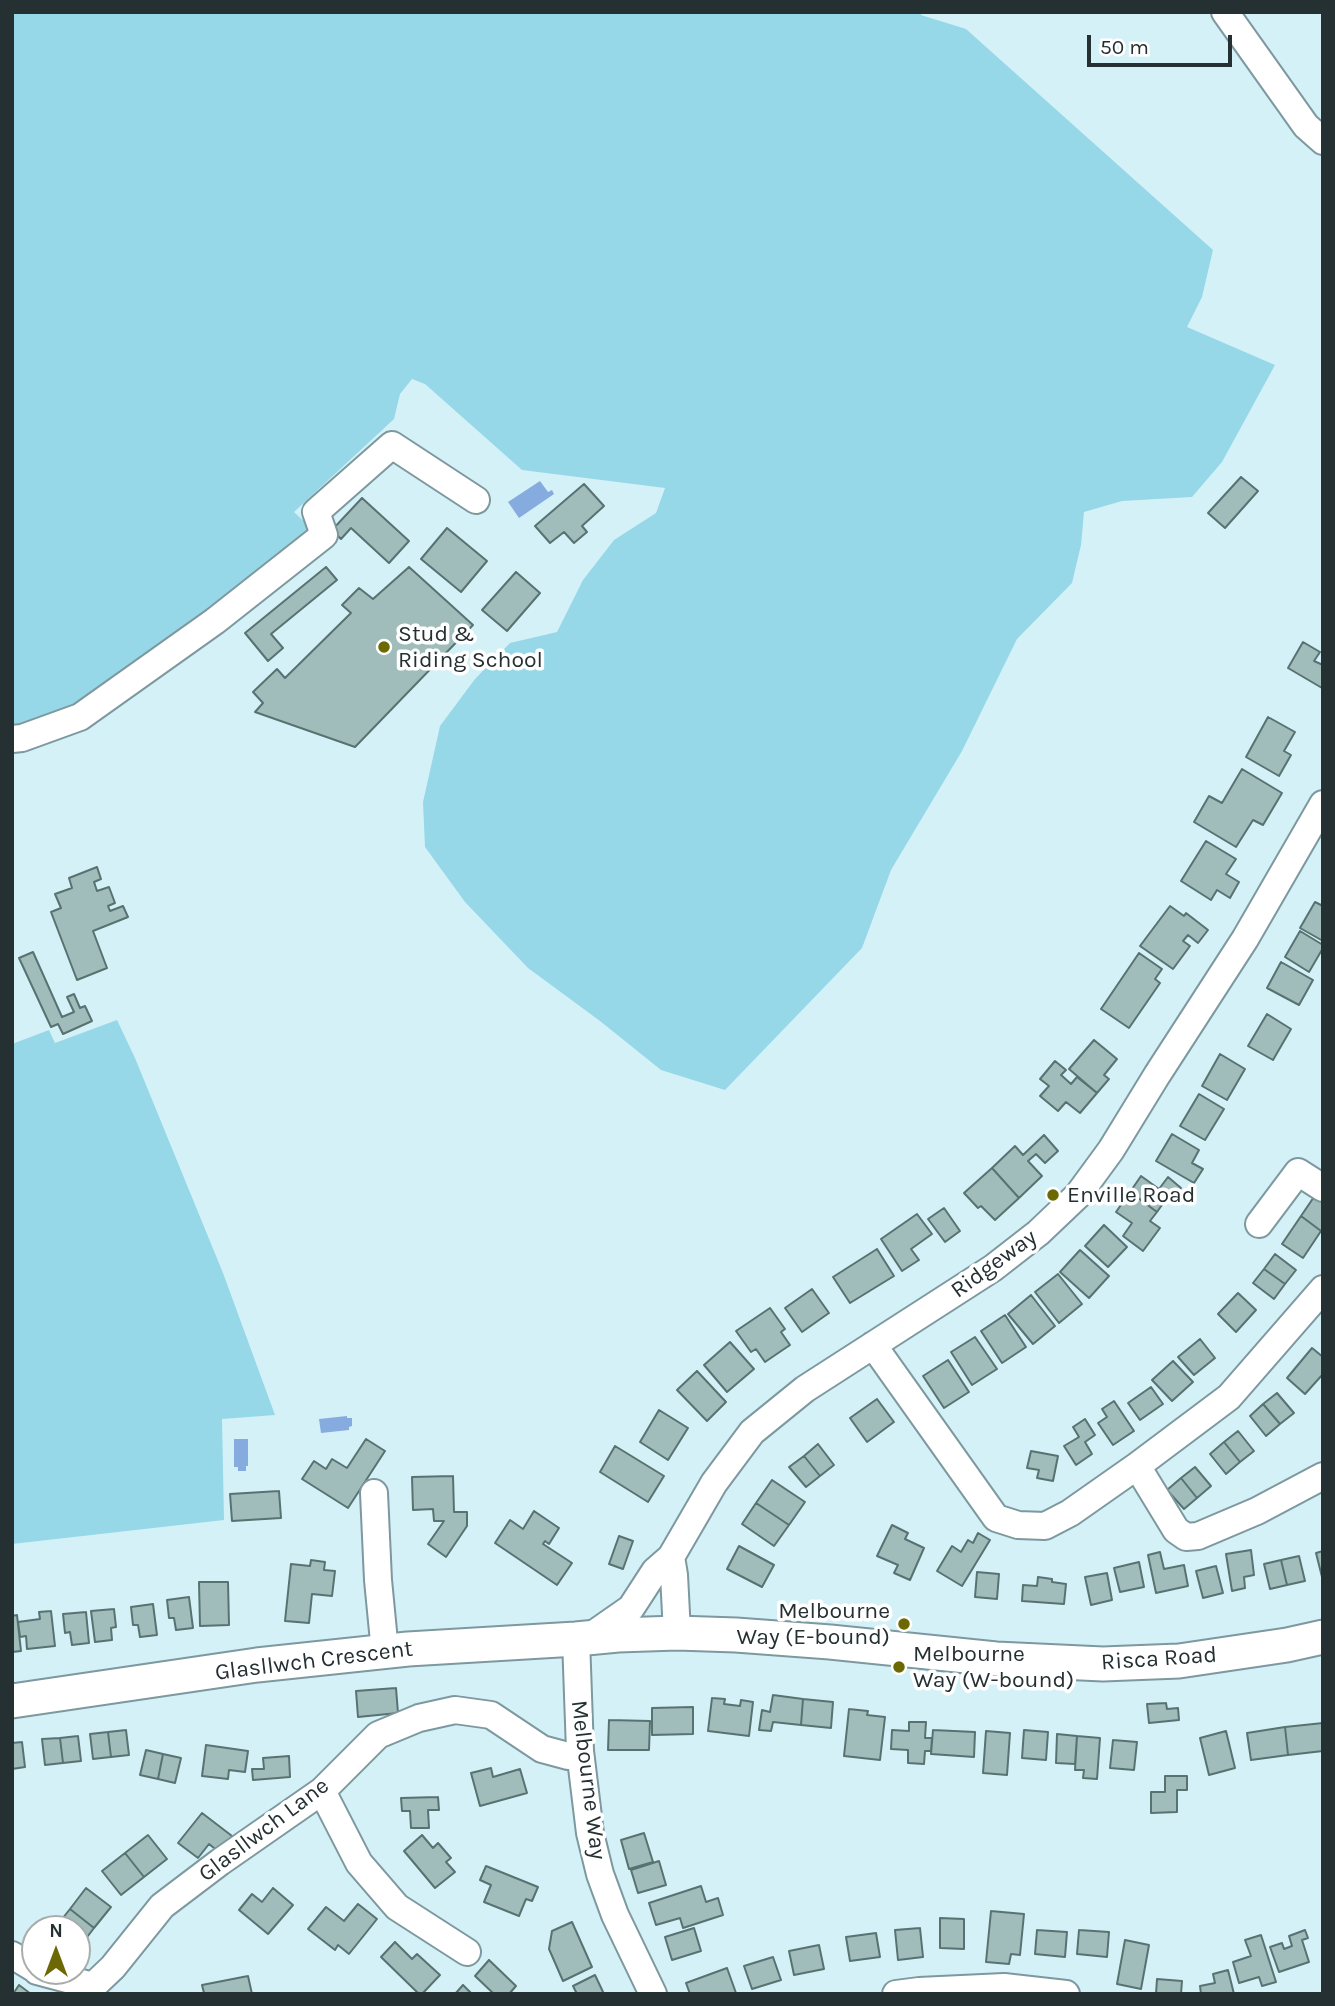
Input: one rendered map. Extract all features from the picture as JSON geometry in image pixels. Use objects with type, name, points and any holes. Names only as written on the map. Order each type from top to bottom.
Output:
[{"type":"main road","name":"Risca Road","points":[[594,1638],[677,1633],[830,1642],[996,1659],[1103,1664],[1179,1661],[1323,1637]]},
{"type":"main road","name":"Glasllwch Crescent","points":[[12,1701],[257,1665],[385,1652],[594,1638]]},
{"type":"street","points":[[1225,12],[1306,126],[1323,141]]},
{"type":"street","points":[[12,739],[22,738],[80,717],[215,621],[324,535],[316,512],[392,445],[476,500]]},
{"type":"street","name":"Ridgeway","points":[[594,1638],[631,1608],[655,1571],[671,1557],[714,1483],[752,1432],[805,1389],[993,1268],[1038,1233],[1078,1195],[1111,1150],[1245,939],[1323,804]]},
{"type":"street","points":[[1259,1224],[1298,1172],[1323,1188]]},
{"type":"street","points":[[873,1345],[996,1518],[1018,1525],[1045,1526],[1070,1513],[1229,1397],[1323,1289]]},
{"type":"street","points":[[1137,1466],[1176,1530],[1186,1537],[1198,1536],[1257,1511],[1323,1476]]},
{"type":"street","points":[[374,1493],[385,1652]]},
{"type":"street","points":[[671,1557],[677,1633]]},
{"type":"street","name":"Melbourne Way","points":[[594,1638],[580,1752],[590,1833],[600,1874],[615,1915],[653,1994]]},
{"type":"street","name":"Glasllwch Lane","points":[[91,1990],[162,1906],[322,1791],[378,1735],[419,1718],[456,1710],[491,1715],[542,1749],[568,1756],[580,1752]]},
{"type":"street","points":[[322,1791],[359,1863],[397,1907],[467,1952]]},
{"type":"street","points":[[897,1994],[1004,1987],[1066,1994]]},
{"type":"shaded area","points":[[12,12],[921,12],[921,15],[966,29],[1213,250],[1202,297],[1187,327],[1275,365],[1222,462],[1192,497],[1122,501],[1084,512],[1081,545],[1072,583],[1017,639],[962,751],[891,870],[862,948],[725,1090],[661,1070],[528,968],[465,902],[425,847],[423,802],[440,726],[475,679],[510,643],[557,632],[583,580],[614,540],[656,513],[665,488],[522,470],[425,384],[412,379],[400,394],[394,419],[294,512],[314,531],[102,694],[12,734]]},
{"type":"shaded area","points":[[540,481],[548,492],[552,490],[554,494],[519,518],[508,502]]},
{"type":"shaded area","points":[[117,1020],[223,1273],[275,1415],[222,1419],[224,1520],[12,1544],[12,1044],[49,1030],[55,1043]]},
{"type":"shaded area","points":[[347,1416],[352,1418],[349,1430],[321,1433],[319,1419]]},
{"type":"shaded area","points":[[234,1439],[248,1439],[246,1471],[238,1471],[238,1467],[234,1467]]},
{"type":"building","points":[[1241,477],[1258,491],[1225,528],[1208,513]]},
{"type":"building","points":[[584,484],[604,506],[582,526],[587,532],[574,543],[564,532],[550,543],[535,526]]},
{"type":"building","points":[[362,498],[409,541],[389,563],[351,528],[341,539],[332,530]]},
{"type":"building","points":[[447,528],[487,561],[461,592],[421,559]]},
{"type":"building","points":[[326,567],[337,580],[271,634],[283,648],[268,661],[245,633]]},
{"type":"building","name":"Stud & Riding School","points":[[409,567],[473,625],[355,747],[255,712],[263,703],[253,692],[277,669],[285,678],[351,613],[342,605],[359,588],[373,599]]},
{"type":"building","points":[[516,572],[540,593],[507,631],[482,610]]},
{"type":"building","points":[[1303,642],[1320,652],[1314,661],[1323,665],[1322,688],[1288,668]]},
{"type":"building","points":[[1268,717],[1295,732],[1284,751],[1291,755],[1279,776],[1246,757]]},
{"type":"building","points":[[1242,769],[1282,793],[1263,825],[1253,820],[1236,847],[1194,822],[1209,796],[1222,803]]},
{"type":"building","points":[[1206,841],[1236,859],[1226,874],[1239,882],[1230,898],[1217,890],[1211,900],[1181,881]]},
{"type":"building","points":[[97,867],[101,879],[94,882],[97,891],[109,887],[115,903],[108,906],[110,911],[123,906],[128,917],[93,931],[107,968],[77,980],[51,912],[61,908],[55,894],[72,888],[69,878]]},
{"type":"building","points":[[1315,902],[1323,906],[1323,941],[1300,928]]},
{"type":"building","points":[[1170,906],[1184,916],[1186,913],[1208,930],[1198,943],[1188,935],[1183,941],[1190,946],[1173,969],[1140,946]]},
{"type":"building","points":[[1300,931],[1323,945],[1309,972],[1285,957]]},
{"type":"building","points":[[33,952],[62,1017],[74,1012],[67,997],[74,994],[80,1008],[85,1006],[92,1021],[63,1034],[58,1024],[51,1027],[19,958]]},
{"type":"building","points":[[1139,953],[1162,969],[1155,979],[1160,983],[1129,1028],[1101,1009]]},
{"type":"building","points":[[1281,962],[1313,980],[1299,1005],[1267,988]]},
{"type":"building","points":[[1267,1014],[1291,1029],[1273,1060],[1248,1046]]},
{"type":"building","points":[[1094,1040],[1117,1059],[1104,1075],[1109,1079],[1097,1093],[1069,1069]]},
{"type":"building","points":[[1220,1054],[1245,1069],[1227,1100],[1202,1086]]},
{"type":"building","points":[[1055,1061],[1066,1070],[1061,1075],[1071,1084],[1077,1077],[1097,1093],[1080,1113],[1066,1102],[1058,1111],[1040,1096],[1049,1086],[1040,1079]]},
{"type":"building","points":[[1199,1094],[1224,1109],[1205,1140],[1180,1126]]},
{"type":"building","points":[[1172,1134],[1199,1150],[1192,1163],[1203,1169],[1194,1183],[1156,1161]]},
{"type":"building","points":[[1044,1135],[1058,1151],[1045,1163],[1036,1154],[1028,1161],[1042,1176],[1019,1198],[992,1168],[1015,1146],[1023,1155]]},
{"type":"building","points":[[992,1168],[1019,1198],[995,1220],[981,1206],[978,1208],[964,1193]]},
{"type":"building","points":[[1141,1176],[1159,1189],[1168,1177],[1181,1188],[1174,1198],[1169,1195],[1157,1212],[1130,1192]]},
{"type":"building","points":[[1318,1191],[1323,1195],[1321,1231],[1301,1216]]},
{"type":"building","points":[[1130,1192],[1157,1212],[1150,1221],[1160,1228],[1143,1251],[1123,1236],[1132,1223],[1116,1212]]},
{"type":"building","points":[[944,1208],[960,1231],[945,1242],[928,1219]]},
{"type":"building","points":[[917,1214],[932,1234],[911,1249],[919,1260],[902,1271],[881,1239]]},
{"type":"building","points":[[1301,1216],[1321,1231],[1303,1258],[1282,1244]]},
{"type":"building","points":[[1104,1225],[1127,1247],[1108,1267],[1085,1246]]},
{"type":"building","points":[[877,1249],[894,1276],[850,1303],[833,1277]]},
{"type":"building","points":[[1080,1250],[1109,1276],[1089,1298],[1060,1272]]},
{"type":"building","points":[[1275,1254],[1296,1270],[1285,1284],[1264,1269]]},
{"type":"building","points":[[1264,1269],[1285,1284],[1274,1299],[1253,1283]]},
{"type":"building","points":[[1058,1274],[1082,1304],[1059,1323],[1035,1292]]},
{"type":"building","points":[[812,1289],[829,1313],[802,1332],[785,1308]]},
{"type":"building","points":[[1238,1293],[1256,1310],[1236,1332],[1218,1314]]},
{"type":"building","points":[[1031,1295],[1055,1326],[1033,1344],[1008,1314]]},
{"type":"building","points":[[770,1308],[785,1329],[781,1332],[790,1345],[765,1362],[756,1349],[751,1352],[736,1331]]},
{"type":"building","points":[[1005,1315],[1026,1347],[1002,1363],[981,1331]]},
{"type":"building","points":[[975,1337],[997,1369],[972,1385],[951,1352]]},
{"type":"building","points":[[1200,1339],[1215,1358],[1194,1375],[1178,1357]]},
{"type":"building","points":[[730,1342],[754,1369],[727,1392],[704,1365]]},
{"type":"building","points":[[1312,1348],[1323,1357],[1323,1374],[1305,1394],[1287,1378]]},
{"type":"building","points":[[948,1360],[969,1392],[944,1408],[923,1376]]},
{"type":"building","points":[[1173,1361],[1193,1382],[1172,1401],[1152,1380]]},
{"type":"building","points":[[697,1371],[726,1402],[707,1421],[677,1390]]},
{"type":"building","points":[[1151,1387],[1163,1404],[1140,1420],[1128,1403]]},
{"type":"building","points":[[1277,1393],[1294,1413],[1280,1424],[1263,1404]]},
{"type":"building","points":[[877,1399],[894,1422],[867,1442],[850,1418]]},
{"type":"building","points":[[1114,1401],[1134,1431],[1113,1445],[1098,1423],[1107,1417],[1102,1409]]},
{"type":"building","points":[[1263,1404],[1280,1424],[1266,1436],[1250,1416]]},
{"type":"building","points":[[659,1410],[688,1428],[668,1460],[640,1442]]},
{"type":"building","points":[[1085,1419],[1095,1435],[1085,1442],[1092,1454],[1076,1465],[1064,1446],[1079,1437],[1073,1427]]},
{"type":"building","points":[[1238,1431],[1254,1451],[1240,1462],[1224,1442]]},
{"type":"building","points":[[366,1439],[385,1451],[348,1508],[302,1479],[314,1461],[326,1469],[332,1459],[347,1468]]},
{"type":"building","points":[[1224,1442],[1240,1462],[1226,1474],[1210,1454]]},
{"type":"building","points":[[818,1444],[834,1465],[820,1476],[804,1456]]},
{"type":"building","points":[[615,1446],[664,1476],[648,1502],[600,1472]]},
{"type":"building","points":[[1031,1451],[1058,1456],[1053,1481],[1037,1478],[1039,1470],[1027,1468]]},
{"type":"building","points":[[804,1456],[820,1476],[806,1487],[789,1467]]},
{"type":"building","points":[[1195,1467],[1211,1486],[1197,1498],[1181,1478]]},
{"type":"building","points":[[453,1476],[454,1512],[467,1512],[467,1526],[446,1557],[428,1544],[444,1521],[434,1521],[433,1509],[413,1510],[412,1477]]},
{"type":"building","points":[[1181,1478],[1197,1498],[1184,1509],[1167,1490]]},
{"type":"building","points":[[772,1480],[805,1502],[789,1525],[756,1503]]},
{"type":"building","points":[[279,1491],[281,1518],[232,1521],[230,1494]]},
{"type":"building","points":[[756,1503],[789,1525],[774,1546],[742,1524]]},
{"type":"building","points":[[534,1511],[559,1528],[549,1544],[545,1541],[543,1544],[572,1563],[557,1585],[495,1543],[510,1520],[523,1529]]},
{"type":"building","points":[[892,1525],[908,1533],[905,1539],[924,1548],[910,1580],[894,1573],[898,1565],[877,1556]]},
{"type":"building","points":[[978,1533],[990,1540],[962,1586],[937,1571],[952,1546],[961,1552],[968,1540],[973,1543]]},
{"type":"building","points":[[619,1536],[633,1541],[623,1569],[609,1564]]},
{"type":"building","points":[[739,1546],[774,1565],[762,1587],[727,1569]]},
{"type":"building","points":[[1251,1550],[1254,1575],[1244,1577],[1245,1588],[1232,1591],[1226,1554]]},
{"type":"building","points":[[1323,1551],[1323,1577],[1322,1577],[1316,1553]]},
{"type":"building","points":[[1160,1552],[1164,1569],[1184,1565],[1188,1586],[1156,1593],[1148,1555]]},
{"type":"building","points":[[1299,1556],[1305,1581],[1287,1585],[1281,1560]]},
{"type":"building","points":[[311,1560],[325,1562],[324,1570],[335,1571],[332,1596],[312,1594],[309,1623],[285,1621],[291,1564],[310,1566]]},
{"type":"building","points":[[1281,1560],[1287,1585],[1270,1589],[1264,1564]]},
{"type":"building","points":[[1139,1562],[1144,1587],[1120,1592],[1114,1568]]},
{"type":"building","points":[[1216,1566],[1223,1593],[1203,1598],[1196,1571]]},
{"type":"building","points":[[977,1572],[999,1574],[997,1599],[975,1597]]},
{"type":"building","points":[[1107,1573],[1112,1600],[1091,1605],[1085,1577]]},
{"type":"building","points":[[1038,1577],[1066,1584],[1064,1604],[1022,1601],[1023,1585],[1037,1586]]},
{"type":"building","points":[[199,1582],[228,1582],[229,1625],[200,1626]]},
{"type":"building","points":[[189,1597],[193,1628],[176,1630],[174,1618],[169,1618],[167,1600]]},
{"type":"building","points":[[153,1604],[157,1635],[140,1637],[138,1625],[133,1625],[131,1607]]},
{"type":"building","points":[[114,1609],[116,1627],[111,1628],[112,1640],[95,1642],[91,1611]]},
{"type":"building","points":[[51,1611],[55,1646],[27,1649],[26,1636],[20,1637],[18,1622],[40,1619],[39,1612]]},
{"type":"building","points":[[86,1612],[89,1643],[72,1645],[70,1632],[65,1633],[63,1614]]},
{"type":"building","points":[[17,1615],[21,1651],[12,1652],[12,1616]]},
{"type":"building","points":[[396,1688],[398,1713],[358,1717],[356,1691]]},
{"type":"building","points":[[773,1695],[803,1699],[801,1725],[773,1722],[771,1731],[759,1730],[762,1710],[770,1712]]},
{"type":"building","points":[[712,1698],[725,1699],[724,1704],[740,1706],[741,1700],[753,1702],[749,1736],[708,1731]]},
{"type":"building","points":[[803,1699],[833,1702],[831,1728],[801,1725]]},
{"type":"building","points":[[1166,1703],[1167,1709],[1178,1708],[1179,1720],[1149,1723],[1147,1704]]},
{"type":"building","points":[[693,1707],[693,1734],[652,1735],[652,1708]]},
{"type":"building","points":[[849,1709],[868,1711],[867,1715],[885,1717],[880,1760],[844,1756]]},
{"type":"building","points":[[609,1720],[650,1721],[649,1750],[608,1750]]},
{"type":"building","points":[[909,1722],[926,1722],[925,1738],[932,1738],[931,1751],[925,1751],[924,1764],[908,1763],[908,1750],[891,1749],[892,1730],[909,1731]]},
{"type":"building","points":[[1323,1723],[1323,1751],[1288,1755],[1285,1727]]},
{"type":"building","points":[[1285,1727],[1288,1755],[1251,1760],[1247,1733]]},
{"type":"building","points":[[126,1730],[129,1755],[111,1757],[108,1732]]},
{"type":"building","points":[[933,1730],[975,1732],[974,1757],[931,1754]]},
{"type":"building","points":[[1024,1730],[1048,1732],[1046,1760],[1022,1758]]},
{"type":"building","points":[[986,1731],[1010,1733],[1007,1775],[983,1773]]},
{"type":"building","points":[[1226,1731],[1235,1768],[1209,1775],[1200,1738]]},
{"type":"building","points":[[108,1732],[111,1757],[93,1759],[90,1734]]},
{"type":"building","points":[[1057,1734],[1077,1736],[1075,1764],[1056,1763]]},
{"type":"building","points":[[78,1736],[81,1761],[63,1763],[60,1738]]},
{"type":"building","points":[[1077,1736],[1100,1738],[1097,1779],[1083,1778],[1084,1770],[1075,1770]]},
{"type":"building","points":[[60,1738],[63,1763],[45,1765],[42,1739]]},
{"type":"building","points":[[1113,1740],[1137,1742],[1134,1770],[1110,1768]]},
{"type":"building","points":[[22,1742],[25,1767],[12,1769],[12,1743]]},
{"type":"building","points":[[206,1745],[248,1751],[245,1772],[229,1770],[228,1779],[202,1776]]},
{"type":"building","points":[[146,1750],[163,1754],[158,1779],[140,1775]]},
{"type":"building","points":[[163,1754],[181,1758],[175,1783],[158,1779]]},
{"type":"building","points":[[289,1756],[290,1777],[253,1780],[252,1769],[264,1769],[263,1758]]},
{"type":"building","points":[[491,1768],[493,1777],[520,1769],[527,1793],[480,1806],[471,1773]]},
{"type":"building","points":[[1165,1776],[1187,1776],[1187,1790],[1177,1790],[1177,1812],[1151,1813],[1151,1792],[1165,1792]]},
{"type":"building","points":[[438,1797],[439,1810],[428,1810],[429,1828],[411,1828],[410,1811],[402,1811],[401,1798]]},
{"type":"building","points":[[202,1813],[232,1836],[219,1852],[209,1844],[198,1858],[178,1843]]},
{"type":"building","points":[[644,1833],[653,1862],[629,1869],[621,1840]]},
{"type":"building","points":[[148,1835],[167,1859],[144,1877],[125,1853]]},
{"type":"building","points":[[422,1835],[433,1848],[438,1843],[451,1858],[446,1862],[455,1872],[435,1888],[404,1851]]},
{"type":"building","points":[[125,1853],[144,1877],[121,1895],[102,1871]]},
{"type":"building","points":[[659,1861],[666,1885],[638,1893],[631,1870]]},
{"type":"building","points":[[486,1866],[538,1887],[532,1901],[526,1899],[519,1916],[484,1902],[491,1885],[480,1880]]},
{"type":"building","points":[[701,1886],[706,1902],[718,1898],[723,1915],[683,1928],[680,1918],[656,1925],[649,1903]]},
{"type":"building","points":[[86,1888],[111,1907],[94,1928],[91,1926],[91,1915],[78,1915],[70,1909]]},
{"type":"building","points":[[273,1888],[293,1905],[268,1934],[239,1910],[252,1894],[262,1902]]},
{"type":"building","points":[[358,1904],[377,1919],[349,1954],[338,1945],[335,1950],[308,1929],[326,1907],[344,1921]]},
{"type":"building","points":[[70,1909],[78,1915],[65,1915]]},
{"type":"building","points":[[991,1911],[1024,1914],[1020,1955],[1011,1954],[1009,1964],[986,1962]]},
{"type":"building","points":[[940,1918],[964,1919],[964,1949],[940,1948]]},
{"type":"building","points":[[572,1922],[592,1967],[563,1981],[549,1949],[552,1931]]},
{"type":"building","points":[[694,1928],[701,1951],[672,1960],[665,1937]]},
{"type":"building","points":[[920,1928],[923,1957],[898,1960],[895,1930]]},
{"type":"building","points":[[1037,1930],[1067,1932],[1065,1957],[1035,1954]]},
{"type":"building","points":[[1079,1930],[1109,1932],[1107,1957],[1077,1954]]},
{"type":"building","points":[[1305,1930],[1308,1938],[1302,1940],[1309,1962],[1279,1972],[1270,1947],[1282,1943],[1284,1949],[1292,1946],[1289,1936]]},
{"type":"building","points":[[876,1933],[880,1957],[850,1961],[846,1937]]},
{"type":"building","points":[[1261,1935],[1276,1982],[1262,1986],[1259,1977],[1239,1983],[1233,1962],[1251,1956],[1245,1940]]},
{"type":"building","points":[[1125,1940],[1149,1945],[1141,1989],[1117,1984]]},
{"type":"building","points":[[395,1942],[412,1959],[417,1954],[440,1975],[422,1994],[381,1957]]},
{"type":"building","points":[[819,1945],[824,1969],[794,1975],[789,1951]]},
{"type":"building","points":[[773,1957],[781,1980],[752,1989],[744,1966]]},
{"type":"building","points":[[489,1960],[516,1986],[509,1994],[494,1994],[475,1976]]},
{"type":"building","points":[[727,1968],[736,1993],[690,1994],[686,1983]]},
{"type":"building","points":[[1228,1970],[1234,1994],[1201,1994],[1200,1986],[1215,1983],[1213,1974]]},
{"type":"building","points":[[595,1975],[604,1994],[577,1994],[573,1986]]},
{"type":"building","points":[[248,1976],[252,1994],[199,1994],[204,1993],[202,1985]]},
{"type":"building","points":[[1157,1979],[1182,1981],[1181,1994],[1156,1994]]},
{"type":"building","points":[[19,1985],[31,1994],[13,1994]]},
{"type":"building","points":[[463,1985],[472,1994],[455,1994]]},
{"type":"place","name":"Stud & Riding School","points":[[384,647]]},
{"type":"place","name":"Enville Road","points":[[1053,1195]]},
{"type":"place","name":"Melbourne Way (E-bound)","points":[[904,1624]]},
{"type":"place","name":"Melbourne Way (W-bound)","points":[[899,1667]]}]
